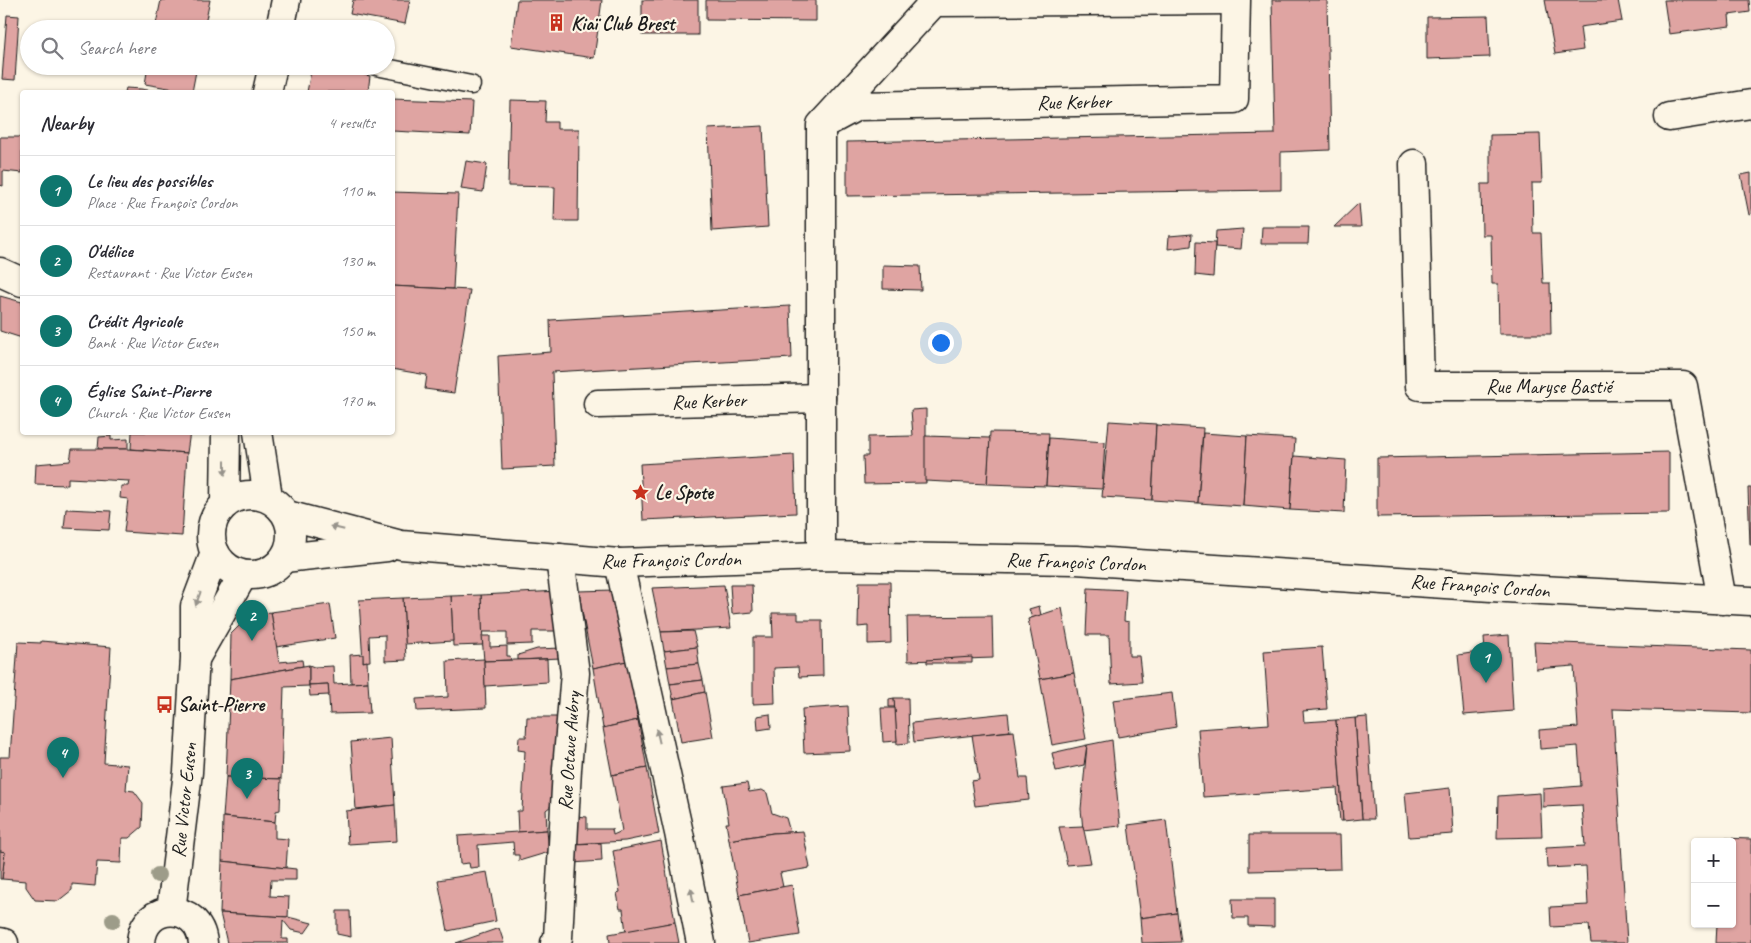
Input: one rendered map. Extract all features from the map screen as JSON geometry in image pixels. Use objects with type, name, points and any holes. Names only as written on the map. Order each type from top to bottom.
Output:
[{"type":"street","points":[[282,20],[286,0]]},
{"type":"street","name":"Rue Kerber","points":[[1234,0],[1234,99],[857,106],[821,126],[934,2],[1234,0]]},
{"type":"street","points":[[267,90],[271,75]]},
{"type":"street","points":[[1669,117],[1751,104]]},
{"type":"street","points":[[821,126],[821,556]]},
{"type":"street","name":"Rue Maryse Bastié","points":[[1414,164],[1420,386],[1682,386],[1722,600]]},
{"type":"street","points":[[0,272],[20,281]]},
{"type":"street","name":"Rue Kerber","points":[[598,404],[821,398]]},
{"type":"street","points":[[225,504],[226,435]]},
{"type":"street","points":[[259,435],[277,506],[292,537],[284,558],[266,572],[243,575],[232,570],[215,553],[211,540],[211,527],[216,514],[225,504],[245,494],[277,506]]},
{"type":"street","name":"Rue François Cordon","points":[[277,506],[401,545]]},
{"type":"street","name":"Rue François Cordon","points":[[284,558],[401,545],[619,563],[821,556],[1076,560],[1522,589],[1751,601]]},
{"type":"street","name":"Rue Victor Eusen","points":[[171,911],[188,772],[195,658],[195,606],[215,553]]},
{"type":"street","name":"Rue Octave Aubry","points":[[555,943],[558,938],[566,768],[575,673],[560,558]]},
{"type":"street","points":[[619,563],[679,833],[701,943]]},
{"type":"street","name":"Rue Victor Eusen","points":[[195,658],[243,575]]},
{"type":"street","points":[[141,943],[145,926],[151,919],[171,911],[190,917],[201,932],[202,943]]},
{"type":"street","points":[[0,942],[4,943]]},
{"type":"lane","points":[[395,70],[471,84]]},
{"type":"building","points":[[161,0],[210,0],[206,20],[157,20]]},
{"type":"building","points":[[353,0],[410,0],[405,24],[395,22],[395,20],[383,20],[350,14]]},
{"type":"building","name":"Kiaï Club Brest","points":[[517,0],[602,0],[594,58],[511,46]]},
{"type":"building","points":[[642,0],[698,0],[698,35],[642,35]]},
{"type":"building","points":[[706,0],[816,0],[816,21],[706,20]]},
{"type":"building","points":[[1272,0],[1327,0],[1330,150],[1281,152],[1281,190],[847,196],[847,142],[1275,134]]},
{"type":"building","points":[[1545,0],[1618,0],[1622,21],[1580,27],[1583,50],[1555,54]]},
{"type":"building","points":[[1664,0],[1749,0],[1750,12],[1729,15],[1730,26],[1669,34]]},
{"type":"building","points":[[7,15],[19,16],[15,80],[2,79]]},
{"type":"building","points":[[1488,16],[1490,57],[1427,59],[1427,17]]},
{"type":"building","points":[[146,75],[195,75],[192,90],[180,90],[145,84]]},
{"type":"building","points":[[310,75],[370,76],[368,90],[307,90]]},
{"type":"building","points":[[126,88],[147,90],[126,90]]},
{"type":"building","points":[[395,99],[472,102],[470,135],[395,131]]},
{"type":"building","points":[[510,100],[546,101],[545,122],[557,122],[557,129],[579,129],[578,221],[554,221],[555,187],[508,186]]},
{"type":"building","points":[[763,126],[768,227],[712,231],[708,129]]},
{"type":"building","points":[[1540,134],[1542,183],[1532,183],[1533,233],[1541,233],[1543,283],[1550,283],[1551,334],[1499,334],[1498,284],[1492,284],[1491,235],[1482,235],[1481,184],[1490,184],[1490,135]]},
{"type":"building","points":[[0,137],[20,137],[20,173],[3,171],[3,186],[0,185]]},
{"type":"building","points":[[466,161],[487,164],[483,192],[461,189]]},
{"type":"building","points":[[1751,173],[1751,214],[1749,215],[1741,175]]},
{"type":"building","points":[[395,192],[458,194],[453,289],[395,286]]},
{"type":"building","points":[[1359,203],[1361,227],[1334,227]]},
{"type":"building","points":[[1262,227],[1309,227],[1308,244],[1261,244]]},
{"type":"building","points":[[1243,229],[1241,249],[1215,247],[1216,231]]},
{"type":"building","points":[[1192,234],[1191,246],[1168,249],[1169,236]]},
{"type":"building","points":[[1196,242],[1215,243],[1213,277],[1195,275]]},
{"type":"building","points":[[883,265],[920,266],[921,290],[883,289]]},
{"type":"building","points":[[395,286],[470,290],[454,393],[425,389],[427,375],[395,370]]},
{"type":"building","points":[[0,296],[20,301],[20,337],[0,331]]},
{"type":"building","points":[[790,306],[792,358],[552,372],[555,466],[502,469],[498,356],[551,352],[550,320]]},
{"type":"building","points":[[926,409],[926,483],[864,484],[863,456],[868,456],[868,437],[913,436],[911,410]]},
{"type":"building","points":[[1109,421],[1156,424],[1152,500],[1102,497]]},
{"type":"building","points":[[1156,425],[1203,428],[1198,503],[1152,500]]},
{"type":"building","points":[[990,432],[1049,433],[1046,486],[987,484]]},
{"type":"building","points":[[1203,433],[1247,436],[1243,506],[1198,503]]},
{"type":"building","points":[[132,435],[190,435],[187,453],[131,449]]},
{"type":"building","points":[[111,436],[111,440],[128,439],[128,449],[98,449],[99,437]]},
{"type":"building","points":[[925,436],[990,438],[987,484],[925,481]]},
{"type":"building","points":[[1247,436],[1295,439],[1290,510],[1243,506]]},
{"type":"building","points":[[1049,438],[1105,442],[1102,489],[1046,486]]},
{"type":"building","points":[[72,449],[128,449],[187,453],[182,536],[124,532],[128,499],[120,498],[121,486],[128,486],[129,481],[68,478],[68,485],[35,484],[36,464],[70,461]]},
{"type":"building","points":[[1669,452],[1669,513],[1377,517],[1377,458]]},
{"type":"building","points":[[794,455],[796,513],[643,520],[640,464]]},
{"type":"building","points":[[1294,456],[1346,460],[1344,513],[1290,510]]},
{"type":"building","points":[[1748,488],[1751,488],[1751,545],[1750,545]]},
{"type":"building","points":[[66,509],[111,511],[109,530],[64,528]]},
{"type":"building","points":[[859,582],[890,582],[891,643],[868,644],[868,626],[858,627]]},
{"type":"building","points":[[724,585],[731,628],[661,632],[652,588]]},
{"type":"building","points":[[730,585],[752,585],[753,612],[732,614]]},
{"type":"building","points":[[1088,588],[1126,590],[1124,621],[1129,622],[1129,656],[1139,656],[1142,682],[1111,684],[1109,635],[1086,635]]},
{"type":"building","points":[[614,590],[627,661],[593,668],[578,591]]},
{"type":"building","points":[[559,591],[560,631],[532,631],[532,644],[507,645],[507,632],[482,632],[481,595]]},
{"type":"building","points":[[481,595],[483,645],[453,646],[451,596]]},
{"type":"building","points":[[451,596],[453,641],[405,644],[403,598]]},
{"type":"building","points":[[403,598],[406,660],[385,661],[385,635],[369,636],[370,661],[363,662],[359,600]]},
{"type":"building","points":[[330,604],[335,638],[276,647],[271,612]]},
{"type":"building","points":[[1039,606],[1041,615],[1032,618],[1029,609]]},
{"type":"building","points":[[1062,608],[1074,673],[1040,679],[1028,619]]},
{"type":"building","points":[[271,612],[279,662],[302,660],[303,666],[230,679],[231,634],[250,615]]},
{"type":"building","points":[[772,613],[798,613],[798,620],[822,620],[823,676],[799,677],[798,667],[774,668],[775,703],[753,704],[753,637],[773,637]]},
{"type":"building","points":[[992,616],[993,658],[908,661],[907,617]]},
{"type":"building","points":[[693,631],[697,647],[664,651],[661,632]]},
{"type":"building","points":[[1509,635],[1513,711],[1464,715],[1458,655],[1485,651],[1484,637]]},
{"type":"building","points":[[482,636],[490,636],[490,647],[507,646],[507,656],[510,656],[511,660],[484,661]]},
{"type":"building","points":[[41,641],[111,647],[104,763],[128,765],[126,790],[134,791],[143,803],[142,827],[129,838],[122,838],[121,863],[97,862],[95,886],[72,884],[72,890],[58,901],[35,900],[26,887],[26,881],[2,879],[5,852],[0,851],[0,757],[10,757],[18,642],[41,643]]},
{"type":"building","points":[[1534,642],[1751,650],[1751,713],[1613,709],[1627,943],[1591,943],[1589,925],[1551,927],[1550,907],[1588,905],[1586,866],[1547,868],[1546,848],[1585,846],[1582,805],[1543,807],[1543,789],[1581,786],[1578,746],[1540,749],[1539,730],[1578,727],[1574,666],[1536,669]]},
{"type":"building","points":[[697,647],[699,664],[667,667],[664,651]]},
{"type":"building","points":[[1322,647],[1327,709],[1303,711],[1304,722],[1336,720],[1343,821],[1340,821],[1337,788],[1203,797],[1198,729],[1269,724],[1264,651]]},
{"type":"building","points":[[561,648],[561,658],[518,660],[518,655],[537,649]]},
{"type":"building","points":[[363,654],[363,662],[367,661],[368,682],[351,683],[350,655]]},
{"type":"building","points":[[972,657],[972,663],[927,663],[927,660]]},
{"type":"building","points":[[484,659],[486,708],[417,711],[416,699],[448,697],[447,661]]},
{"type":"building","points":[[547,659],[548,682],[485,686],[484,661]]},
{"type":"building","points":[[627,661],[638,720],[603,728],[593,668]]},
{"type":"building","points":[[699,664],[703,680],[670,684],[667,667]]},
{"type":"building","points":[[309,665],[309,686],[284,687],[281,779],[226,777],[230,679]]},
{"type":"building","points":[[309,665],[314,667],[333,666],[334,684],[368,682],[370,713],[330,714],[328,684],[309,685]]},
{"type":"building","points":[[1074,673],[1086,739],[1052,745],[1040,679]]},
{"type":"building","points":[[703,680],[705,692],[673,699],[670,684]]},
{"type":"building","points":[[328,684],[329,695],[310,696],[309,685]]},
{"type":"building","points":[[705,692],[713,737],[681,742],[673,699]]},
{"type":"building","points":[[1172,693],[1176,727],[1118,737],[1113,700]]},
{"type":"building","points":[[894,698],[895,707],[889,707],[889,699]]},
{"type":"building","points":[[894,698],[908,698],[909,743],[897,744]]},
{"type":"building","points":[[848,706],[850,751],[804,753],[802,709]]},
{"type":"building","points":[[881,708],[895,708],[897,741],[883,742]]},
{"type":"building","points":[[1008,713],[1010,731],[914,742],[912,723]]},
{"type":"building","points":[[770,714],[771,728],[758,730],[757,716]]},
{"type":"building","points":[[527,717],[561,717],[557,801],[546,810],[547,830],[518,832],[517,811],[522,811],[525,751],[518,750],[519,737],[526,737]]},
{"type":"building","points":[[1367,717],[1374,819],[1362,819],[1355,718]]},
{"type":"building","points":[[1355,718],[1362,819],[1343,821],[1336,720]]},
{"type":"building","points":[[638,720],[647,768],[612,775],[603,728]]},
{"type":"building","points":[[1014,731],[1020,778],[1027,778],[1029,800],[975,806],[971,781],[979,780],[972,735]]},
{"type":"building","points":[[391,738],[395,805],[356,809],[351,742]]},
{"type":"building","points":[[1112,740],[1120,826],[1083,830],[1081,809],[1087,745]]},
{"type":"building","points":[[1087,745],[1084,765],[1056,771],[1052,753]]},
{"type":"building","points":[[647,768],[659,834],[625,841],[572,844],[575,816],[587,817],[587,829],[612,829],[613,835],[622,831],[612,775]]},
{"type":"building","points":[[226,777],[281,779],[280,810],[276,811],[275,822],[223,817]]},
{"type":"building","points":[[747,783],[749,792],[762,790],[767,793],[772,813],[786,818],[790,832],[729,840],[726,823],[729,823],[723,786]]},
{"type":"building","points":[[1450,788],[1453,834],[1409,837],[1405,793]]},
{"type":"building","points":[[1540,793],[1542,837],[1497,838],[1498,796]]},
{"type":"building","points":[[395,805],[397,841],[348,844],[346,811]]},
{"type":"building","points":[[223,817],[275,822],[275,838],[288,839],[286,868],[222,861]]},
{"type":"building","points":[[1166,820],[1177,913],[1140,918],[1128,825]]},
{"type":"building","points":[[1083,826],[1091,863],[1067,865],[1059,827]]},
{"type":"building","points":[[547,830],[549,852],[519,861],[519,855],[514,855],[513,842],[478,845],[479,867],[470,868],[469,863],[460,864],[458,836]]},
{"type":"building","points":[[803,831],[810,868],[780,873],[783,887],[739,895],[729,840],[773,833]]},
{"type":"building","points":[[1249,835],[1340,835],[1341,869],[1249,871]]},
{"type":"building","points":[[1736,838],[1751,839],[1751,943],[1716,943],[1717,928],[1736,928]]},
{"type":"building","points":[[661,841],[675,922],[626,932],[623,909],[620,909],[617,893],[620,892],[613,851]]},
{"type":"building","points":[[601,843],[602,861],[572,863],[572,844]]},
{"type":"building","points":[[0,851],[5,852],[2,879],[0,879]]},
{"type":"building","points":[[222,861],[296,869],[296,880],[271,880],[270,896],[289,897],[288,917],[220,913]]},
{"type":"building","points":[[487,872],[496,921],[448,931],[438,880]]},
{"type":"building","points":[[792,885],[800,935],[748,943],[739,895]]},
{"type":"building","points":[[1232,899],[1274,899],[1274,927],[1248,926],[1248,918],[1233,918]]},
{"type":"building","points":[[337,911],[350,911],[351,937],[337,934]]},
{"type":"building","points":[[220,913],[288,917],[312,923],[305,933],[291,930],[283,920],[282,939],[288,939],[288,943],[227,943]]},
{"type":"building","points":[[1177,913],[1181,942],[1142,943],[1140,918]]},
{"type":"building","points":[[675,922],[679,943],[610,943],[609,934]]},
{"type":"building","points":[[499,928],[504,943],[456,943]]},
{"type":"place","name":"Kiaï Club Brest","points":[[557,23]]},
{"type":"place","name":"Le Spote","points":[[641,492]]},
{"type":"place","name":"O'délice","points":[[252,641]]},
{"type":"place","name":"Le lieu des possibles","points":[[1486,683]]},
{"type":"place","name":"Saint-Pierre","points":[[164,704]]},
{"type":"place","name":"Église Saint-Pierre","points":[[63,778]]},
{"type":"place","name":"Crédit Agricole","points":[[247,799]]}]
